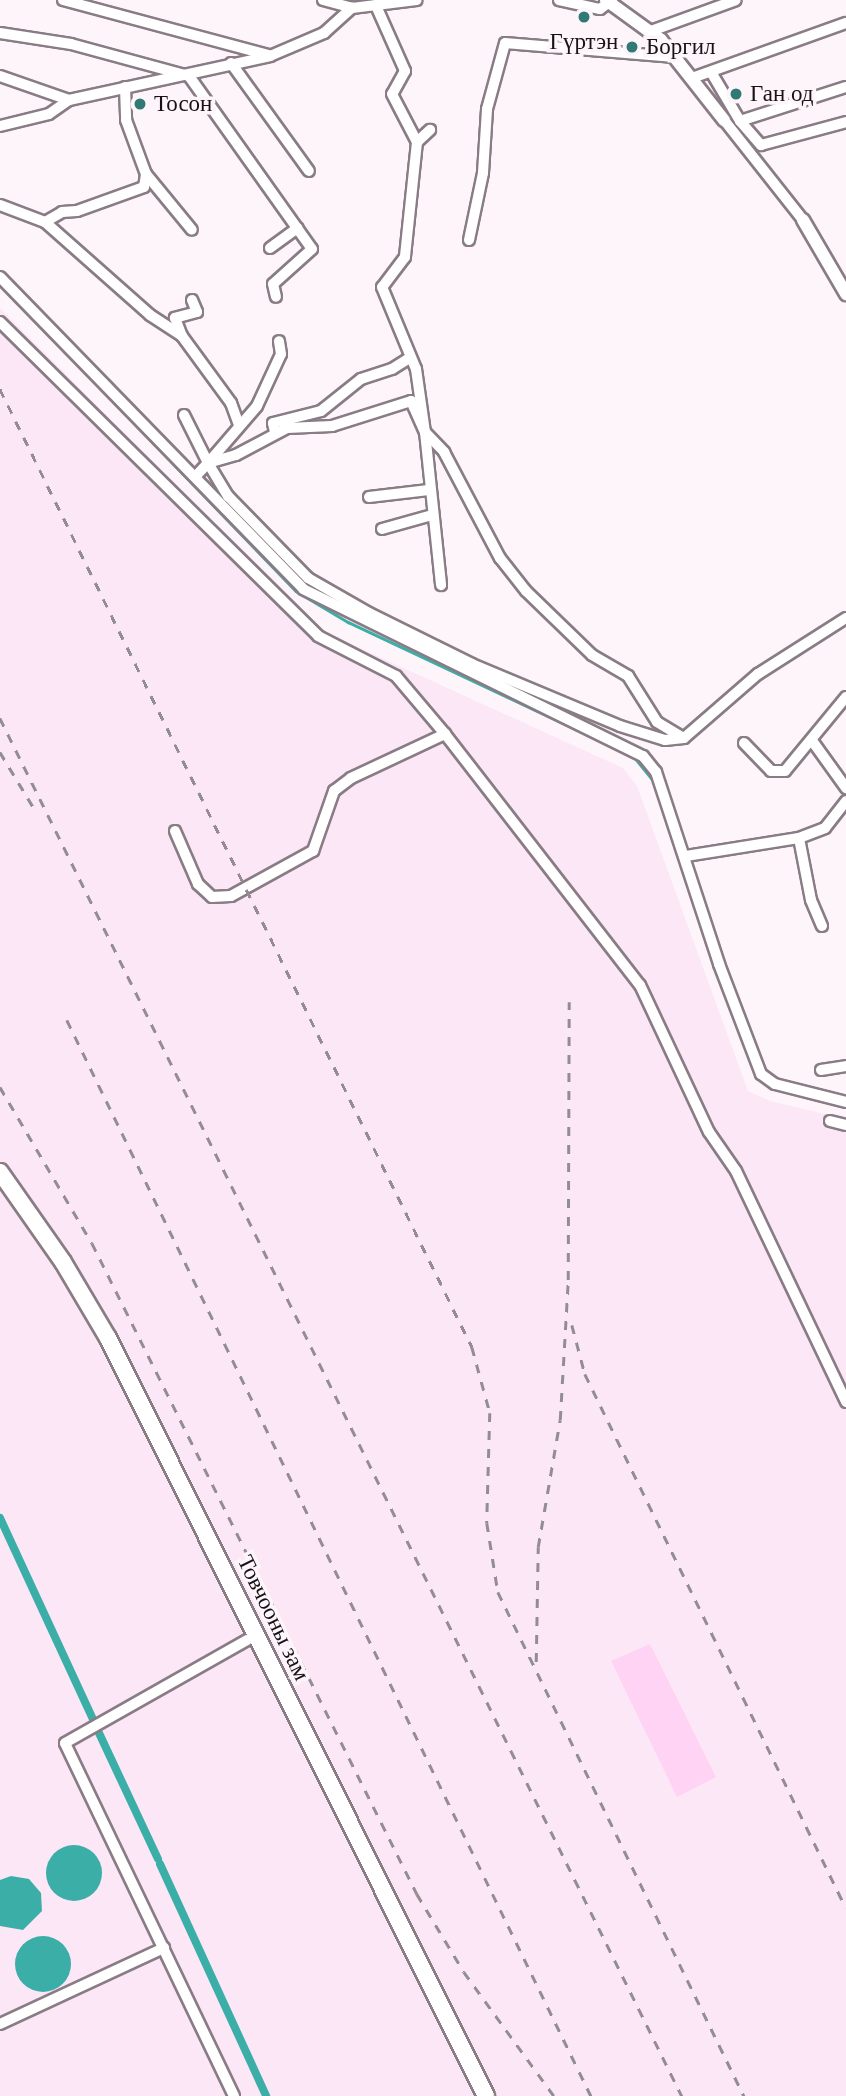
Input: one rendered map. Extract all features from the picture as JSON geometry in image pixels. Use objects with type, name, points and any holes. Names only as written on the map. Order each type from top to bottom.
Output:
[{"type":"highway","name":"Товчооны зам","points":[[0,1172],[64,1262],[108,1338],[486,2096]]},
{"type":"highway","name":"Товчооны зам","points":[[0,1189],[99,1343],[474,2096]]},
{"type":"main road","points":[[610,1],[651,31],[724,120]]},
{"type":"main road","points":[[803,220],[846,294]]},
{"type":"street","points":[[63,0],[270,56]]},
{"type":"street","points":[[323,0],[352,8],[417,0]]},
{"type":"street","points":[[559,0],[600,9],[610,1]]},
{"type":"street","points":[[651,31],[736,0]]},
{"type":"street","points":[[378,4],[405,71],[392,94],[417,142],[405,257],[382,287],[411,357],[425,432],[441,585]]},
{"type":"street","points":[[0,126],[50,114],[69,100],[270,56],[324,33],[352,8]]},
{"type":"street","points":[[692,78],[846,23]]},
{"type":"street","points":[[0,33],[71,44],[188,76],[312,249],[273,284],[276,297]]},
{"type":"street","points":[[469,240],[483,173],[487,109],[505,43],[674,57]]},
{"type":"street","points":[[231,63],[309,171]]},
{"type":"street","points":[[711,72],[740,121],[761,145],[846,122]]},
{"type":"street","points":[[0,76],[69,100]]},
{"type":"street","points":[[125,87],[126,120],[146,174],[192,230]]},
{"type":"street","points":[[740,121],[846,87]]},
{"type":"street","points":[[724,120],[803,220]]},
{"type":"street","points":[[417,142],[430,130]]},
{"type":"street","points":[[45,222],[62,212],[77,211],[144,187],[146,174]]},
{"type":"street","points":[[0,205],[45,222],[150,315],[182,336]]},
{"type":"street","points":[[270,248],[298,228]]},
{"type":"street","points":[[0,276],[303,589],[643,757],[656,772],[686,856],[719,964],[761,1074],[775,1084],[846,1102]]},
{"type":"street","points":[[192,300],[197,312],[175,318],[182,336],[231,403],[239,425]]},
{"type":"street","points":[[0,322],[318,636],[396,676],[445,734],[640,985],[709,1132],[736,1171],[846,1402]]},
{"type":"street","points":[[195,477],[257,406],[281,354],[279,341]]},
{"type":"street","points":[[275,432],[273,423],[321,411],[361,379],[392,369],[411,357]]},
{"type":"street","points":[[208,463],[236,455],[275,432],[332,426],[411,401],[425,432],[444,453],[488,538],[526,591],[592,655],[628,676],[657,722],[684,738]]},
{"type":"street","points":[[184,415],[228,496],[308,578],[369,613],[472,664],[620,726],[665,740],[684,738],[758,674],[846,618]]},
{"type":"street","points":[[369,497],[429,490]]},
{"type":"street","points":[[382,529],[432,515]]},
{"type":"street","points":[[744,743],[771,771],[785,771],[813,742],[846,697]]},
{"type":"street","points":[[174,831],[198,884],[212,897],[231,896],[313,851],[334,791],[351,778],[445,734]]},
{"type":"street","points":[[813,742],[846,788]]},
{"type":"street","points":[[686,856],[799,838],[825,828],[846,801]]},
{"type":"street","points":[[799,838],[811,900],[822,926]]},
{"type":"street","points":[[821,1070],[846,1066]]},
{"type":"street","points":[[831,1121],[846,1125]]},
{"type":"street","points":[[234,2096],[65,1743],[247,1640]]},
{"type":"street","points":[[0,2024],[164,1948]]},
{"type":"shaded area","points":[[0,308],[320,630],[623,768],[637,786],[748,1091],[770,1101],[846,1119],[846,2096],[0,2096]]},
{"type":"shaded area","points":[[650,1644],[716,1777],[677,1797],[611,1661]]},
{"type":"water","points":[[74,1845],[89,1850],[97,1858],[102,1873],[97,1888],[89,1896],[74,1901],[59,1896],[51,1888],[46,1873],[51,1858],[59,1850]]},
{"type":"water","points":[[11,1876],[29,1879],[41,1893],[42,1911],[23,1930],[0,1926],[0,1880]]},
{"type":"water","points":[[43,1936],[58,1941],[66,1949],[71,1964],[66,1979],[58,1987],[43,1992],[28,1987],[20,1979],[15,1964],[20,1949],[28,1941]]},
{"type":"waterway","points":[[114,402],[296,591],[348,622],[582,732]]},
{"type":"waterway","points":[[635,758],[655,783]]},
{"type":"waterway","points":[[706,942],[747,1051]]},
{"type":"waterway","points":[[0,1518],[94,1721]]},
{"type":"waterway","points":[[99,1733],[158,1859]]},
{"type":"waterway","points":[[160,1864],[266,2096]]},
{"type":"railway","points":[[0,389],[472,1347],[490,1413],[487,1523],[498,1592],[744,2096]]},
{"type":"railway","points":[[0,718],[682,2096]]},
{"type":"railway","points":[[0,752],[37,813]]},
{"type":"railway","points":[[536,1662],[538,1547],[560,1420],[568,1280],[569,1002]]},
{"type":"railway","points":[[67,1020],[591,2096]]},
{"type":"railway","points":[[0,1087],[92,1243],[417,1894],[464,1972],[554,2096]]},
{"type":"railway","points":[[572,1325],[585,1374],[846,1908]]},
{"type":"place","name":"Гүртэн","points":[[584,17]]},
{"type":"place","name":"Боргил","points":[[632,47]]},
{"type":"place","name":"Ган од","points":[[736,94]]},
{"type":"place","name":"Тосон","points":[[140,104]]}]
